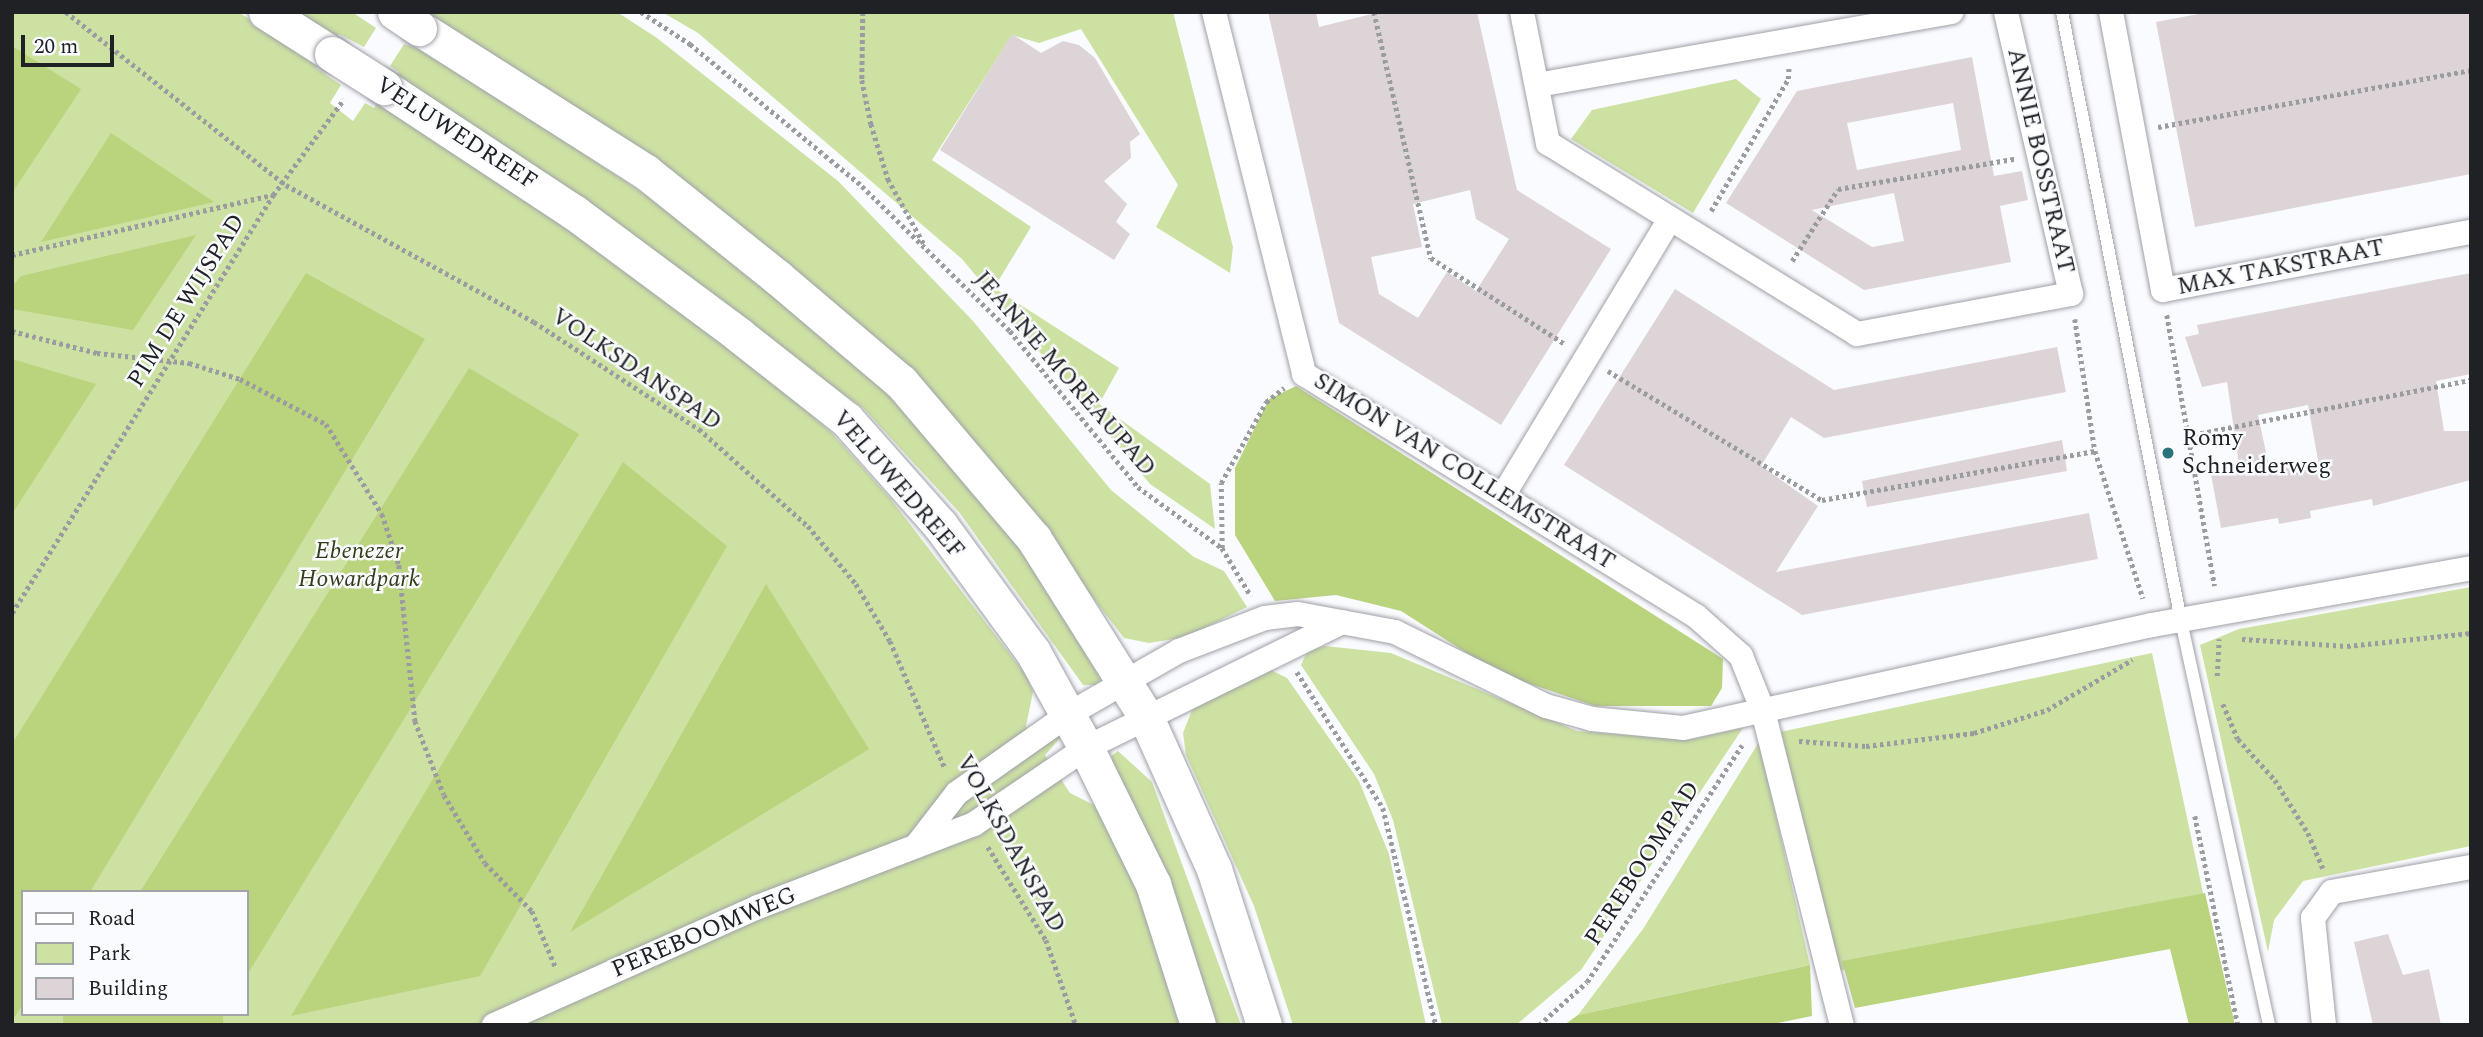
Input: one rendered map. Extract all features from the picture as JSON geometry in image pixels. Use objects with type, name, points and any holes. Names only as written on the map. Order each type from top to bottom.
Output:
[{"type":"main road","name":"VELUWEDREEF","points":[[266,12],[575,213],[847,420],[940,525],[1033,652],[1087,748],[1153,884],[1198,1025]]},
{"type":"main road","points":[[407,20],[646,172],[901,382],[1034,539],[1127,680],[1214,869],[1264,1025]]},
{"type":"street","name":"SIMON VAN COLLEMSTRAAT","points":[[1214,12],[1304,374],[1504,494],[1696,616],[1741,656],[1763,711],[1842,1025]]},
{"type":"street","name":"ANNIE BOSSTRAAT","points":[[1522,12],[1548,143],[1669,221],[1857,334],[2071,293],[2006,12]]},
{"type":"street","points":[[1537,85],[1952,12]]},
{"type":"street","name":"MAX TAKSTRAAT","points":[[2112,12],[2163,290],[2471,232]]},
{"type":"street","points":[[1504,494],[1669,221]]},
{"type":"street","points":[[1127,680],[1179,651],[1265,618],[1298,614],[1395,632],[1482,679],[1592,719],[1683,728],[2152,625],[2183,632],[2471,568]]},
{"type":"street","points":[[1087,748],[1342,622]]},
{"type":"street","name":"PEREBOOMWEG","points":[[916,846],[957,793],[1069,715],[1127,680]]},
{"type":"street","name":"PEREBOOMWEG","points":[[494,1025],[916,846],[974,824],[1087,748]]},
{"type":"street","points":[[2324,1025],[2313,918],[2332,892],[2471,867]]},
{"type":"lane","points":[[2062,12],[2183,632],[2269,1025]]},
{"type":"path","name":"VOLKSDANSPAD","points":[[66,12],[286,185],[534,322],[699,429],[808,526],[856,584],[890,641],[957,793]]},
{"type":"path","name":"JEANNE MOREAUPAD","points":[[641,12],[816,148],[926,248],[1010,331],[1138,487],[1222,548],[1265,618]]},
{"type":"path","points":[[863,12],[862,80],[871,124],[888,179],[926,248]]},
{"type":"path","points":[[1374,12],[1430,258],[1586,358],[1822,500],[2095,451]]},
{"type":"path","points":[[1696,236],[1788,79],[1791,41]]},
{"type":"path","points":[[2133,131],[2471,70]]},
{"type":"path","name":"PIM DE WIJSPAD","points":[[12,613],[273,195],[286,185],[349,91]]},
{"type":"path","points":[[1777,285],[1838,189],[2039,154]]},
{"type":"path","points":[[12,255],[273,195]]},
{"type":"path","points":[[2163,290],[2220,625],[2216,687]]},
{"type":"path","points":[[2071,293],[2095,451],[2152,625]]},
{"type":"path","points":[[12,331],[97,353],[171,361],[282,398],[326,424],[350,458],[382,514],[399,565],[415,721],[440,784],[485,863],[532,911],[566,993]]},
{"type":"path","points":[[1222,548],[1221,483],[1266,402],[1304,374]]},
{"type":"path","points":[[2187,436],[2471,380]]},
{"type":"path","points":[[1740,747],[1771,742],[1866,746],[1974,733],[2047,710],[2183,632],[2220,625],[2347,646],[2471,633]]},
{"type":"path","points":[[1284,649],[1383,807],[1436,1025]]},
{"type":"path","points":[[2221,698],[2238,739],[2308,832],[2332,892]]},
{"type":"path","name":"PEREBOOMPAD","points":[[1539,1025],[1587,982],[1763,711]]},
{"type":"path","points":[[2195,816],[2238,1025]]},
{"type":"path","name":"VOLKSDANSPAD","points":[[974,824],[1046,940],[1076,1025]]},
{"type":"green space","name":"Ebenezer Howardpark","points":[[12,12],[238,12],[320,63],[316,68],[341,85],[330,103],[353,121],[365,103],[374,108],[379,101],[553,217],[770,379],[831,432],[889,497],[1026,675],[1033,692],[1026,726],[1037,742],[1062,736],[1045,755],[1070,793],[1098,807],[1110,826],[1165,956],[1185,1025],[12,1025]]},
{"type":"green space","points":[[291,12],[352,12],[376,28],[364,47],[339,34],[334,40]]},
{"type":"green space","points":[[428,12],[617,12],[657,38],[838,181],[973,321],[1111,490],[1194,557],[1224,571],[1247,607],[1186,637],[1149,643],[1124,638],[984,457]]},
{"type":"green space","points":[[662,12],[1173,12],[1233,247],[1230,273],[1156,227],[1178,185],[1081,29],[1039,43],[1012,35],[932,160],[1031,227],[994,288],[1119,368],[1099,404],[1210,484],[1215,529],[1150,484],[962,259],[698,33]]},
{"type":"green space","points":[[404,44],[436,55],[646,195],[817,328],[918,423],[1027,555],[1100,675],[1099,685],[1083,685],[959,512],[863,408],[395,77],[399,72],[390,66]]},
{"type":"green space","points":[[12,46],[81,89],[12,193]]},
{"type":"green space","points":[[1736,79],[1761,99],[1693,213],[1571,139],[1592,110]]},
{"type":"green space","points":[[111,133],[214,202],[41,242]]},
{"type":"green space","points":[[196,235],[133,330],[12,309],[12,287],[21,276]]},
{"type":"green space","points":[[306,273],[425,339],[91,890],[21,890],[21,1007],[12,1021],[12,744]]},
{"type":"green space","points":[[12,359],[96,384],[12,514]]},
{"type":"green space","points":[[469,368],[579,434],[248,973],[248,890],[141,890]]},
{"type":"green space","points":[[1296,386],[1723,659],[1722,688],[1711,706],[1595,706],[1498,673],[1401,611],[1336,595],[1275,601],[1235,535],[1235,468],[1269,399]]},
{"type":"green space","points":[[623,462],[727,546],[480,976],[291,1016]]},
{"type":"green space","points":[[766,584],[869,749],[570,932]]},
{"type":"green space","points":[[2471,587],[2471,846],[2303,881],[2274,920],[2268,952],[2200,645],[2239,629]]},
{"type":"green space","points":[[1325,646],[1391,653],[1577,731],[1688,740],[1743,728],[1581,970],[1516,1025],[1442,1025],[1393,820],[1374,774],[1301,665],[1307,652]]},
{"type":"green space","points":[[2152,653],[2203,894],[1832,972],[1781,732]]},
{"type":"green space","points":[[1263,666],[1287,678],[1359,781],[1389,854],[1426,1025],[1293,1025],[1254,906],[1186,755],[1183,733],[1192,710]]},
{"type":"green space","points":[[1759,742],[1810,965],[1578,1015],[1643,929]]},
{"type":"green space","points":[[1118,751],[1152,782],[1241,1025],[1215,1025],[1118,778],[1111,756]]},
{"type":"green space","points":[[2205,893],[2235,1025],[2189,1025],[2170,949],[1855,1008],[1842,961]]},
{"type":"green space","points":[[1810,965],[1812,1016],[1768,1025],[1564,1025],[1578,1015]]},
{"type":"green space","points":[[63,1016],[223,1016],[223,1025],[63,1025]]},
{"type":"building","points":[[1268,12],[1316,12],[1319,27],[1380,12],[1477,12],[1517,190],[1611,249],[1501,425],[1339,323]],"holes":[[[1470,190],[1476,219],[1509,239],[1476,291],[1447,272],[1418,318],[1379,294],[1371,257],[1422,247],[1413,204]]]},
{"type":"building","points":[[2209,12],[2471,12],[2471,174],[2195,227],[2156,22]]},
{"type":"building","points":[[1012,34],[1041,53],[1063,41],[1079,45],[1095,58],[1140,134],[1130,142],[1131,158],[1104,181],[1127,204],[1116,222],[1130,234],[1114,260],[940,150]]},
{"type":"building","points":[[1972,57],[1994,176],[2022,171],[2028,200],[2000,206],[2011,262],[1864,290],[1726,203],[1797,91]],"holes":[[[1953,103],[1961,150],[1857,170],[1847,123]],[[1894,193],[1904,241],[1872,247],[1812,210]]]},
{"type":"building","points":[[2471,273],[2471,374],[2436,381],[2444,431],[2471,431],[2471,480],[2373,506],[2372,499],[2310,511],[2311,518],[2279,524],[2278,518],[2221,528],[2210,469],[2239,464],[2227,382],[2202,387],[2185,337],[2199,334],[2197,325]],"holes":[[[2308,405],[2320,471],[2269,466],[2258,415]]]},
{"type":"building","points":[[1675,289],[1834,390],[2057,347],[2066,392],[1824,438],[1791,417],[1761,466],[1818,506],[1776,572],[2089,513],[2098,559],[1802,615],[1564,465]]},
{"type":"building","points":[[2062,440],[2067,471],[1867,507],[1862,481]]},
{"type":"building","points":[[2388,934],[2403,975],[2429,969],[2441,1025],[2373,1025],[2354,942]]},
{"type":"place","name":"Romy Schneiderweg","points":[[2168,453]]}]
